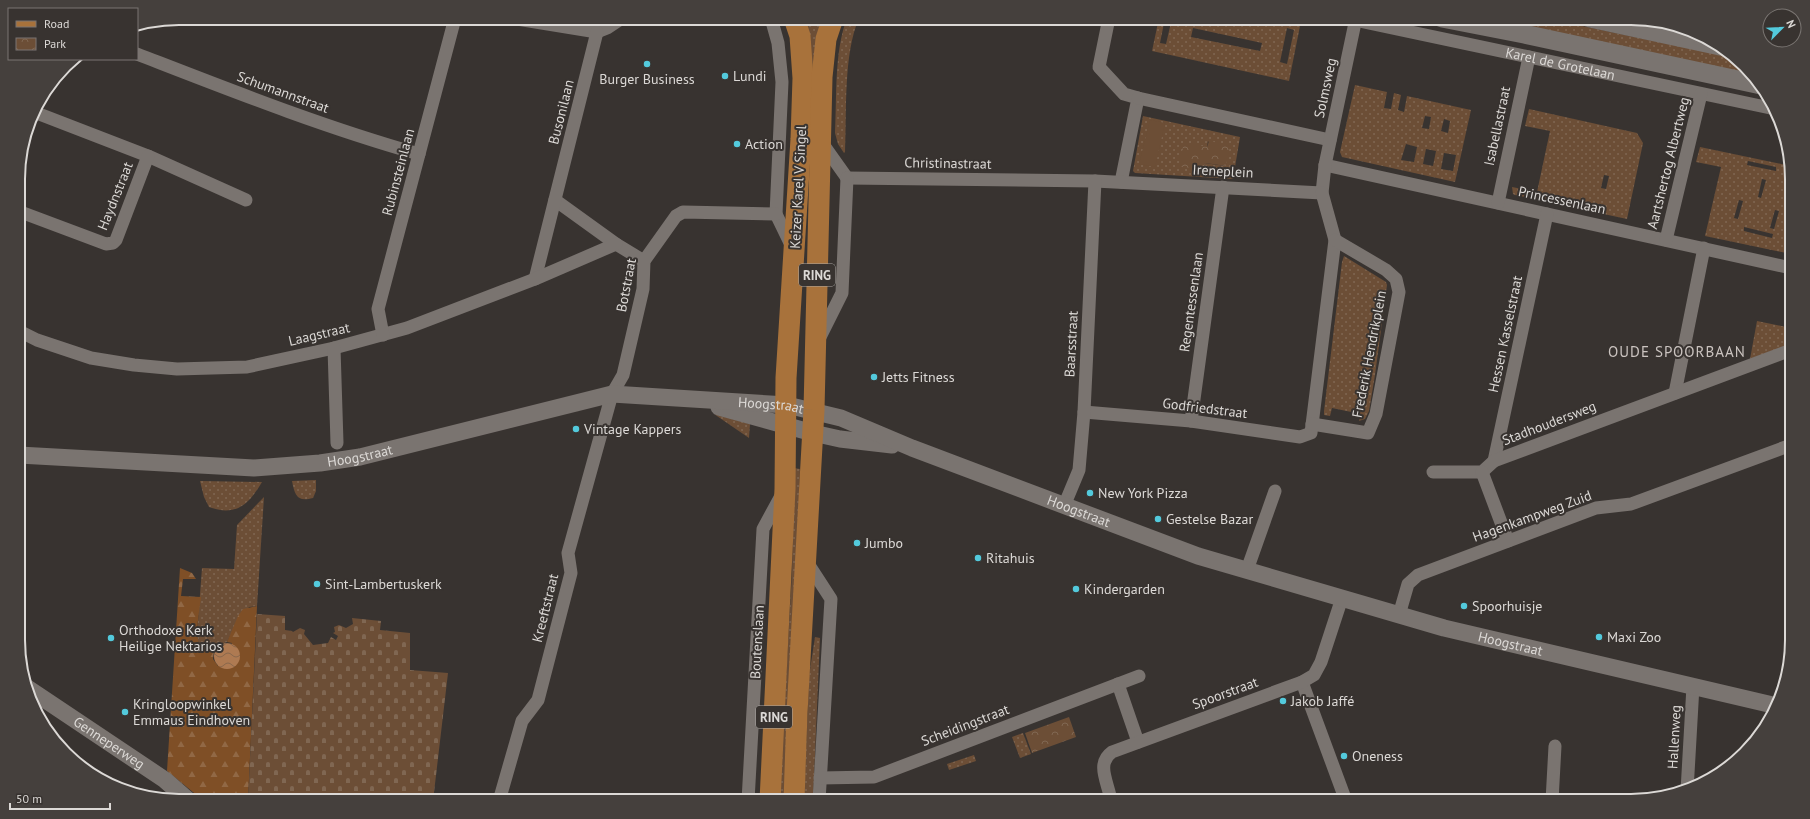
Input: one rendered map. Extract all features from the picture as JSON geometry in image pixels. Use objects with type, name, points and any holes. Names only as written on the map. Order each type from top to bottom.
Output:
[{"type":"main road","name":"Keizer Karel V Singel","points":[[787,405],[786,378],[803,78],[800,36],[796,25]]},
{"type":"main road","name":"Keizer Karel V Singel","points":[[813,433],[822,77],[826,39],[831,25]]},
{"type":"main road","name":"Karel de Grotelaan","points":[[1478,25],[1751,83]]},
{"type":"main road","points":[[1622,25],[1700,42]]},
{"type":"main road","name":"Boutenslaan","points":[[770,794],[785,489],[787,405]]},
{"type":"main road","name":"RING","points":[[794,794],[797,713],[807,562],[813,433]]},
{"type":"street","name":"Rubinsteinlaan","points":[[383,335],[378,309],[453,25]]},
{"type":"street","points":[[554,25],[597,32],[612,25]]},
{"type":"street","points":[[772,25],[781,62],[781,111],[776,214],[794,252]]},
{"type":"street","points":[[1108,25],[1099,66],[1124,94],[1330,140]]},
{"type":"street","name":"Solmsweg","points":[[1325,165],[1351,25]]},
{"type":"street","name":"Karel de Grotelaan","points":[[1380,25],[1768,108]]},
{"type":"street","name":"Busonilaan","points":[[535,279],[597,32]]},
{"type":"street","name":"Schumannstraat","points":[[138,54],[299,116],[365,139],[419,154]]},
{"type":"street","name":"Isabellastraat","points":[[1498,203],[1528,57]]},
{"type":"street","points":[[781,111],[803,78]]},
{"type":"street","name":"Aartshertog Albertweg","points":[[1666,240],[1701,94]]},
{"type":"street","points":[[1121,182],[1138,98]]},
{"type":"street","name":"Haydnstraat","points":[[40,114],[148,156],[246,200]]},
{"type":"street","points":[[820,139],[846,178]]},
{"type":"street","name":"Haydnstraat","points":[[25,214],[106,244],[113,243],[116,240],[148,156]]},
{"type":"street","points":[[1312,424],[1335,240],[1322,193],[1325,165]]},
{"type":"street","name":"Princessenlaan","points":[[1325,165],[1785,267]]},
{"type":"street","name":"Christinastraat","points":[[846,178],[1095,181]]},
{"type":"street","name":"Keizer Karel V Singel","points":[[816,345],[842,293],[846,178]]},
{"type":"street","name":"Ireneplein","points":[[1095,181],[1322,193]]},
{"type":"street","name":"Baarsstraat","points":[[1064,506],[1079,470],[1084,412],[1095,181]]},
{"type":"street","name":"Regentessenlaan","points":[[1191,421],[1223,187]]},
{"type":"street","points":[[555,200],[616,244],[644,262]]},
{"type":"street","name":"Botstraat","points":[[612,394],[623,375],[643,289],[644,262],[676,216],[683,212],[776,214]]},
{"type":"street","name":"Hessen Kasselstraat","points":[[1494,461],[1547,214]]},
{"type":"street","name":"Frederik Hendrikplein","points":[[1312,424],[1368,433],[1376,414],[1399,292],[1396,279],[1386,270],[1335,240]]},
{"type":"street","name":"Laagstraat","points":[[25,334],[37,340],[91,358],[134,365],[177,369],[247,367],[334,348],[406,328],[535,279],[616,244]]},
{"type":"street","points":[[1676,393],[1704,248]]},
{"type":"street","points":[[334,348],[337,443]]},
{"type":"street","name":"Stadhoudersweg","points":[[1482,472],[1494,461],[1785,352]]},
{"type":"street","name":"Hoogstraat","points":[[25,455],[254,468],[320,463],[360,457],[612,394],[787,405],[814,410],[841,418],[912,448],[1198,556],[1450,629],[1771,704]]},
{"type":"street","name":"Kreeftstraat","points":[[501,794],[522,721],[538,700],[571,573],[568,553],[612,394]]},
{"type":"street","name":"Hoogstraat","points":[[694,400],[786,427],[840,439],[912,448]]},
{"type":"street","name":"Godfriedstraat","points":[[1084,412],[1191,421],[1300,437],[1311,433],[1312,424]]},
{"type":"street","name":"Hagenkampweg Zuid","points":[[1399,615],[1408,584],[1418,575],[1596,508],[1631,504],[1785,448]]},
{"type":"street","points":[[1433,472],[1482,472],[1508,542]]},
{"type":"street","name":"Boutenslaan","points":[[748,794],[763,529],[785,489]]},
{"type":"street","points":[[1247,570],[1275,491]]},
{"type":"street","points":[[807,562],[831,599],[819,794]]},
{"type":"street","name":"Spoorstraat","points":[[1110,794],[1103,762],[1106,756],[1138,742],[1302,682],[1314,675],[1321,662],[1342,598]]},
{"type":"street","name":"Scheidingstraat","points":[[820,778],[874,778],[1139,676]]},
{"type":"street","points":[[1302,682],[1343,794]]},
{"type":"street","points":[[1118,684],[1138,742]]},
{"type":"street","name":"Hallenweg","points":[[1687,783],[1693,686]]},
{"type":"street","name":"Genneperweg","points":[[35,694],[165,780],[181,794]]},
{"type":"street","points":[[1552,794],[1555,746]]},
{"type":"green space","points":[[804,25],[824,25],[812,80]]},
{"type":"green space","points":[[845,25],[857,25],[850,49],[848,66],[844,153],[838,144],[835,133],[838,60]]},
{"type":"green space","points":[[1158,25],[1164,25],[1160,43],[1166,44],[1170,25],[1300,25],[1289,81],[1152,51]],"holes":[[[1193,28],[1262,43],[1260,51],[1191,37]],[[1287,28],[1294,30],[1287,64],[1280,62]]]},
{"type":"green space","points":[[1516,25],[1578,25],[1723,55],[1746,76]]},
{"type":"green space","points":[[1355,85],[1387,92],[1384,108],[1391,109],[1394,93],[1401,95],[1398,110],[1404,112],[1407,96],[1471,110],[1455,182],[1342,157],[1340,152]],"holes":[[[1425,116],[1431,117],[1429,129],[1422,128]],[[1444,119],[1450,121],[1448,133],[1441,131]],[[1406,144],[1417,147],[1414,162],[1401,160]],[[1426,149],[1436,151],[1433,166],[1423,164]],[[1444,153],[1456,155],[1453,171],[1441,169]]]},
{"type":"green space","points":[[1529,109],[1637,133],[1643,143],[1627,219],[1513,194],[1512,187],[1537,192],[1550,131],[1525,126]],"holes":[[[1604,175],[1609,176],[1606,189],[1601,188]]]},
{"type":"green space","points":[[1143,116],[1240,137],[1233,179],[1135,173],[1133,171]],"holes":[[[1208,141],[1225,166],[1205,163],[1203,171]]]},
{"type":"green space","points":[[1150,120],[1165,123],[1155,167],[1139,164]]},
{"type":"green space","points":[[1209,141],[1230,145],[1226,166],[1205,163],[1204,171],[1179,166],[1184,142],[1207,147]]},
{"type":"green space","points":[[1700,147],[1785,165],[1785,253],[1705,236],[1721,167],[1696,162]],"holes":[[[1748,161],[1776,167],[1776,171],[1747,165]],[[1762,179],[1766,180],[1761,198],[1758,197]],[[1739,200],[1743,201],[1738,219],[1734,218]],[[1775,210],[1779,211],[1774,229],[1770,228]],[[1744,227],[1773,234],[1772,238],[1744,231]]]},
{"type":"green space","points":[[1344,256],[1386,282],[1387,285],[1369,411],[1365,419],[1359,421],[1361,414],[1332,408],[1330,416],[1324,415],[1342,262]]},
{"type":"green space","points":[[1757,321],[1785,327],[1785,346],[1750,359]]},
{"type":"green space","points":[[714,414],[750,424],[749,438]]},
{"type":"green space","points":[[794,468],[800,469],[789,794],[779,794],[792,572]]},
{"type":"green space","points":[[316,480],[316,491],[313,498],[303,499],[298,497],[294,491],[292,481]]},
{"type":"green space","points":[[200,481],[262,482],[252,497],[241,506],[234,509],[218,510],[209,507],[204,497]]},
{"type":"green space","points":[[264,497],[257,606],[249,607],[227,642],[218,645],[214,651],[203,649],[199,645],[197,634],[202,568],[234,569],[237,525]]},
{"type":"green space","points":[[180,568],[192,573],[196,579],[183,579],[181,596],[201,597],[197,632],[199,645],[205,651],[214,651],[213,659],[218,666],[232,643],[227,642],[238,616],[243,609],[257,606],[248,794],[195,794],[167,771]]},
{"type":"green space","points":[[257,614],[285,616],[285,630],[293,632],[300,628],[305,630],[304,634],[313,645],[328,643],[331,637],[336,640],[338,636],[333,633],[335,632],[334,627],[339,625],[346,628],[353,624],[352,618],[381,621],[380,630],[410,633],[410,670],[448,673],[434,794],[248,794]]},
{"type":"green space","points":[[815,637],[820,638],[813,794],[804,794],[809,676]]},
{"type":"green space","points":[[1069,717],[1076,737],[1032,753],[1025,733]]},
{"type":"green space","points":[[1023,733],[1031,754],[1020,758],[1012,737]]},
{"type":"green space","points":[[974,755],[976,761],[949,770],[947,764]]},
{"type":"water","points":[[227,643],[236,647],[240,656],[236,665],[227,669],[218,665],[214,656],[218,647]]},
{"type":"place","name":"Burger Business","points":[[647,64]]},
{"type":"place","name":"Lundi","points":[[725,76]]},
{"type":"place","name":"Action","points":[[737,144]]},
{"type":"place","name":"Jetts Fitness","points":[[874,377]]},
{"type":"place","name":"Vintage Kappers","points":[[576,429]]},
{"type":"place","name":"New York Pizza","points":[[1090,493]]},
{"type":"place","name":"Gestelse Bazar","points":[[1158,519]]},
{"type":"place","name":"Jumbo","points":[[857,543]]},
{"type":"place","name":"Ritahuis","points":[[978,558]]},
{"type":"place","name":"Sint-Lambertuskerk","points":[[317,584]]},
{"type":"place","name":"Kindergarden","points":[[1076,589]]},
{"type":"place","name":"Spoorhuisje","points":[[1464,606]]},
{"type":"place","name":"Maxi Zoo","points":[[1599,637]]},
{"type":"place","name":"Orthodoxe Kerk Heilige Nektarios","points":[[111,638]]},
{"type":"place","name":"Jakob Jaffé","points":[[1283,701]]},
{"type":"place","name":"Kringloopwinkel Emmaus Eindhoven","points":[[125,712]]},
{"type":"place","name":"Oneness","points":[[1344,756]]},
{"type":"district","name":"OUDE SPOORBAAN","points":[[1677,351]]}]
